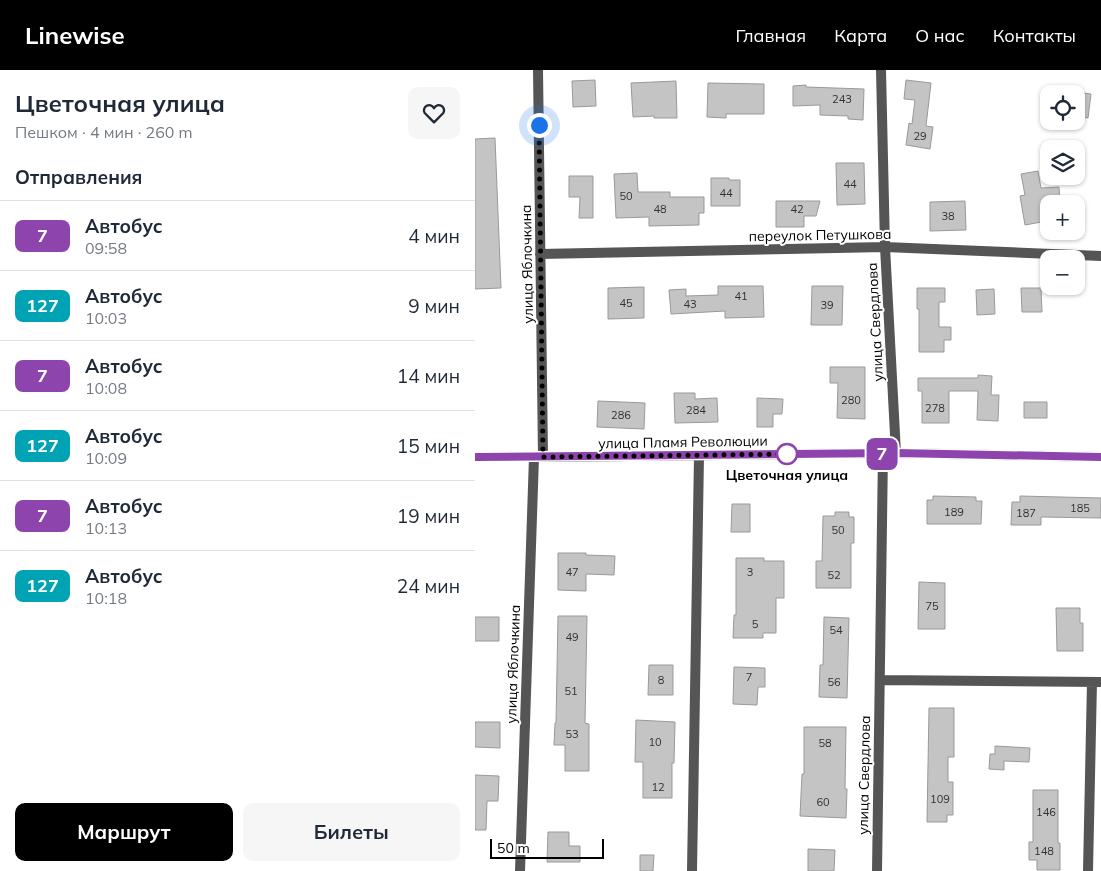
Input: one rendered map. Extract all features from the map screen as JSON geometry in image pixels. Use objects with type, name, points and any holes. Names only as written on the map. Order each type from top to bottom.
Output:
[{"type":"street","name":"улица Яблочкина","points":[[520,871],[538,457],[540,254],[538,70]]},
{"type":"street","name":"улица Свердлова","points":[[881,70],[885,247],[896,453]]},
{"type":"street","name":"переулок Петушкова","points":[[540,254],[885,247],[1101,256]]},
{"type":"street","name":"улица Пламя Революции","points":[[475,457],[896,453],[1101,457]]},
{"type":"street","name":"улица Свердлова","points":[[877,871],[883,454]]},
{"type":"street","points":[[692,871],[699,456]]},
{"type":"street","points":[[880,680],[1096,682],[1088,871]]},
{"type":"building","points":[[595,80],[596,106],[573,107],[572,81]]},
{"type":"building","points":[[906,80],[931,83],[926,126],[933,127],[930,149],[906,145],[909,123],[912,124],[915,100],[904,99]]},
{"type":"building","points":[[676,81],[677,118],[633,117],[631,83]]},
{"type":"building","points":[[708,83],[764,84],[764,114],[726,114],[726,118],[707,117]]},
{"type":"building","points":[[806,85],[806,87],[864,89],[863,120],[848,119],[848,116],[820,115],[820,105],[793,106],[793,86]]},
{"type":"building","points":[[1085,93],[1091,94],[1088,118],[1085,118]]},
{"type":"building","points":[[495,138],[501,288],[475,289],[475,139]]},
{"type":"building","points":[[836,163],[864,163],[865,204],[837,205]]},
{"type":"building","points":[[1038,171],[1041,188],[1059,187],[1059,195],[1040,195],[1040,222],[1025,225],[1020,196],[1025,195],[1021,174]]},
{"type":"building","points":[[637,173],[638,192],[670,192],[670,197],[704,197],[704,213],[699,213],[699,225],[649,226],[649,217],[616,218],[614,174]]},
{"type":"building","points":[[569,176],[593,176],[593,218],[579,218],[580,197],[569,197]]},
{"type":"building","points":[[711,178],[740,180],[740,206],[711,206]]},
{"type":"building","points":[[776,201],[820,201],[816,216],[804,216],[804,227],[776,227]]},
{"type":"building","points":[[965,201],[966,230],[930,231],[930,202]]},
{"type":"building","points":[[718,286],[763,286],[764,317],[725,318],[725,311],[671,314],[669,290],[686,289],[686,296],[718,295]]},
{"type":"building","points":[[812,286],[843,286],[842,325],[811,325]]},
{"type":"building","points":[[644,287],[644,318],[608,319],[608,288]]},
{"type":"building","points":[[917,288],[945,288],[945,302],[939,302],[939,327],[951,327],[951,340],[944,340],[944,352],[919,352]]},
{"type":"building","points":[[1021,288],[1040,288],[1042,312],[1022,312]]},
{"type":"building","points":[[994,289],[995,314],[977,315],[976,290]]},
{"type":"building","points":[[830,367],[865,367],[865,419],[837,418],[838,383],[830,383]]},
{"type":"building","points":[[978,375],[992,376],[991,395],[999,395],[998,421],[977,420],[978,391],[949,391],[949,423],[922,423],[922,391],[918,391],[918,378],[978,378]]},
{"type":"building","points":[[674,393],[695,393],[695,399],[717,398],[718,422],[675,423]]},
{"type":"building","points":[[757,398],[783,399],[782,414],[773,414],[773,427],[757,427]]},
{"type":"building","points":[[598,401],[645,403],[644,429],[597,427]]},
{"type":"building","points":[[1024,402],[1047,402],[1047,418],[1024,418]]},
{"type":"building","points":[[933,496],[976,497],[976,501],[982,501],[981,524],[927,524],[927,500],[933,500]]},
{"type":"building","points":[[1020,496],[1101,498],[1101,518],[1041,517],[1041,525],[1011,525],[1012,502],[1020,502]]},
{"type":"building","points":[[732,504],[750,504],[750,532],[731,532]]},
{"type":"building","points":[[835,512],[849,512],[849,517],[854,517],[854,543],[851,543],[851,588],[816,588],[816,561],[822,561],[823,516],[835,516]]},
{"type":"building","points":[[558,553],[615,556],[614,575],[586,574],[586,591],[558,590]]},
{"type":"building","points":[[736,558],[764,558],[764,561],[784,561],[784,598],[776,598],[776,633],[763,633],[763,638],[733,638],[734,615],[736,615]]},
{"type":"building","points":[[919,582],[945,583],[945,629],[918,629]]},
{"type":"building","points":[[1056,608],[1080,608],[1080,623],[1083,623],[1083,651],[1057,651]]},
{"type":"building","points":[[558,616],[587,616],[585,723],[589,724],[589,771],[565,771],[565,745],[554,745]]},
{"type":"building","points":[[475,617],[499,617],[499,641],[475,641]]},
{"type":"building","points":[[824,617],[849,618],[847,698],[819,697],[820,665],[823,665]]},
{"type":"building","points":[[649,665],[673,665],[673,695],[648,695]]},
{"type":"building","points":[[734,667],[765,668],[765,687],[758,687],[757,705],[733,704]]},
{"type":"building","points":[[929,708],[954,708],[954,757],[948,757],[948,782],[953,782],[953,815],[947,815],[947,822],[927,822]]},
{"type":"building","points":[[636,720],[675,722],[672,798],[643,798],[643,762],[635,762]]},
{"type":"building","points":[[475,722],[500,722],[500,748],[475,747]]},
{"type":"building","points":[[804,727],[846,727],[846,818],[800,816],[802,774],[804,774]]},
{"type":"building","points":[[995,746],[1030,748],[1029,762],[1004,761],[1004,770],[989,769],[990,754],[995,754]]},
{"type":"building","points":[[475,775],[499,776],[498,801],[487,801],[486,830],[475,830]]},
{"type":"building","points":[[1033,790],[1058,790],[1060,870],[1037,870],[1037,860],[1029,860],[1029,842],[1033,842]]},
{"type":"building","points":[[548,832],[569,832],[569,846],[580,846],[580,862],[547,862]]},
{"type":"building","points":[[808,849],[835,850],[834,871],[808,871]]},
{"type":"building","points":[[640,855],[654,855],[653,871],[640,871]]},
{"type":"bus line","name":"7","points":[[475,457],[896,453],[1101,457]]},
{"type":"place","name":"Цветочная улица","points":[[787,454]]},
{"type":"route","points":[[539,125],[543,457],[793,454],[787,454]]}]
